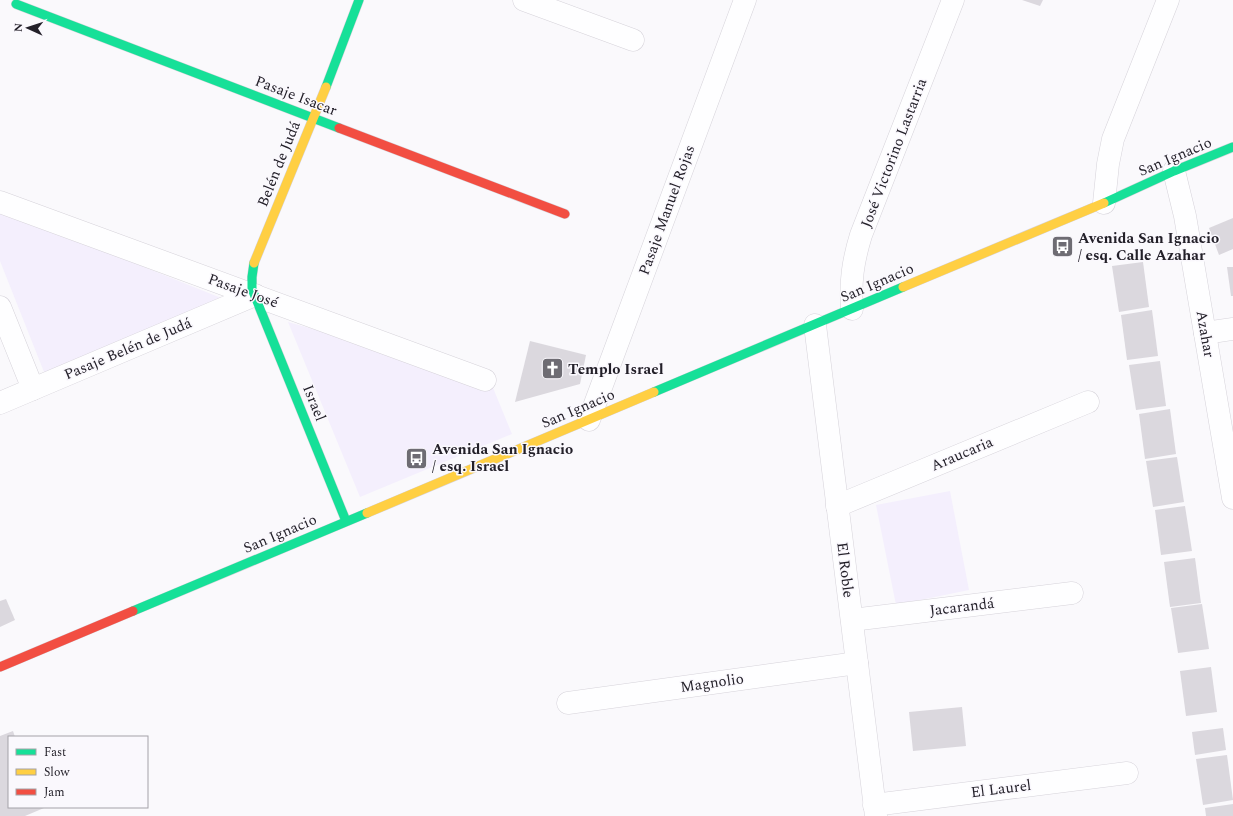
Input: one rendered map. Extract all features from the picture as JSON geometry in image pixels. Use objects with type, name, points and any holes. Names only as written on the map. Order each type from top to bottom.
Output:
[{"type":"main road","name":"Belén de Judá","points":[[255,296],[252,289],[251,280],[255,259],[314,118],[359,0]]},
{"type":"main road","name":"Pasaje Isacar","points":[[16,4],[565,214]]},
{"type":"main road","name":"San Ignacio","points":[[0,667],[815,325],[1233,147]]},
{"type":"main road","name":"Israel","points":[[255,296],[346,521]]},
{"type":"street","points":[[524,0],[633,40]]},
{"type":"street","name":"Pasaje Manuel Rojas","points":[[589,420],[745,0]]},
{"type":"street","name":"José Victorino Lastarria","points":[[852,309],[851,278],[861,235],[953,0]]},
{"type":"street","points":[[1104,203],[1108,164],[1113,139],[1168,0]]},
{"type":"street","name":"Azahar","points":[[1174,171],[1185,216],[1230,462],[1233,498]]},
{"type":"street","name":"Pasaje José","points":[[0,202],[485,380]]},
{"type":"street","name":"Pasaje Belén de Judá","points":[[0,403],[255,296]]},
{"type":"street","points":[[0,307],[33,389]]},
{"type":"street","name":"El Roble","points":[[815,325],[875,811]]},
{"type":"street","points":[[1205,332],[1233,329]]},
{"type":"street","name":"Araucaria","points":[[837,506],[1088,402]]},
{"type":"street","name":"Jacarandá","points":[[852,620],[1072,593]]},
{"type":"street","name":"Magnolio","points":[[568,703],[857,663]]},
{"type":"street","name":"El Laurel","points":[[875,811],[1127,773]]},
{"type":"shaded area","points":[[0,209],[231,302],[46,377],[0,261]]},
{"type":"shaded area","points":[[288,322],[489,378],[512,434],[360,497]]},
{"type":"shaded area","points":[[950,491],[969,590],[896,605],[876,505]]},
{"type":"building","points":[[1022,0],[1043,0],[1040,6]]},
{"type":"building","points":[[1233,218],[1233,249],[1219,255],[1209,228]]},
{"type":"building","points":[[1143,262],[1149,307],[1119,312],[1112,266]]},
{"type":"building","points":[[1227,267],[1233,267],[1233,296],[1231,296]]},
{"type":"building","points":[[1152,310],[1158,356],[1127,360],[1121,315]]},
{"type":"building","name":"Templo Israel","points":[[530,341],[586,355],[580,384],[515,402]]},
{"type":"building","points":[[1160,361],[1166,406],[1136,410],[1129,365]]},
{"type":"building","points":[[1170,409],[1176,454],[1145,459],[1139,414]]},
{"type":"building","points":[[1177,457],[1184,502],[1153,507],[1146,461]]},
{"type":"building","points":[[1185,506],[1192,551],[1161,555],[1155,510]]},
{"type":"building","points":[[1195,558],[1201,603],[1170,607],[1164,562]]},
{"type":"building","points":[[6,599],[15,620],[0,627],[0,601]]},
{"type":"building","points":[[1202,604],[1209,649],[1178,653],[1171,608]]},
{"type":"building","points":[[1211,667],[1217,712],[1186,716],[1180,671]]},
{"type":"building","points":[[962,707],[966,746],[913,751],[909,712]]},
{"type":"building","points":[[1223,728],[1226,750],[1195,755],[1192,732]]},
{"type":"building","points":[[13,731],[15,736],[8,736],[8,808],[44,808],[25,816],[0,816],[0,736]]},
{"type":"building","points":[[1227,755],[1233,800],[1203,805],[1196,759]]},
{"type":"building","points":[[1233,804],[1233,816],[1206,816],[1205,808]]},
{"type":"traffic: fast","points":[[326,87],[359,0]]},
{"type":"traffic: fast","points":[[16,4],[339,128]]},
{"type":"traffic: fast","points":[[1104,203],[1174,171],[1233,147]]},
{"type":"traffic: fast","points":[[254,263],[252,289],[346,521]]},
{"type":"traffic: fast","points":[[654,392],[903,287]]},
{"type":"traffic: fast","points":[[133,611],[367,513]]},
{"type":"traffic: slow","points":[[254,263],[326,87]]},
{"type":"traffic: slow","points":[[903,287],[1104,203]]},
{"type":"traffic: slow","points":[[367,513],[654,392]]},
{"type":"traffic: jam","points":[[339,128],[565,214]]},
{"type":"traffic: jam","points":[[0,667],[133,611]]},
{"type":"place","name":"Avenida San Ignacio / esq. Calle Azahar","points":[[1062,247]]},
{"type":"place","name":"Templo Israel","points":[[553,369]]},
{"type":"place","name":"Avenida San Ignacio / esq. Israel","points":[[417,458]]}]
